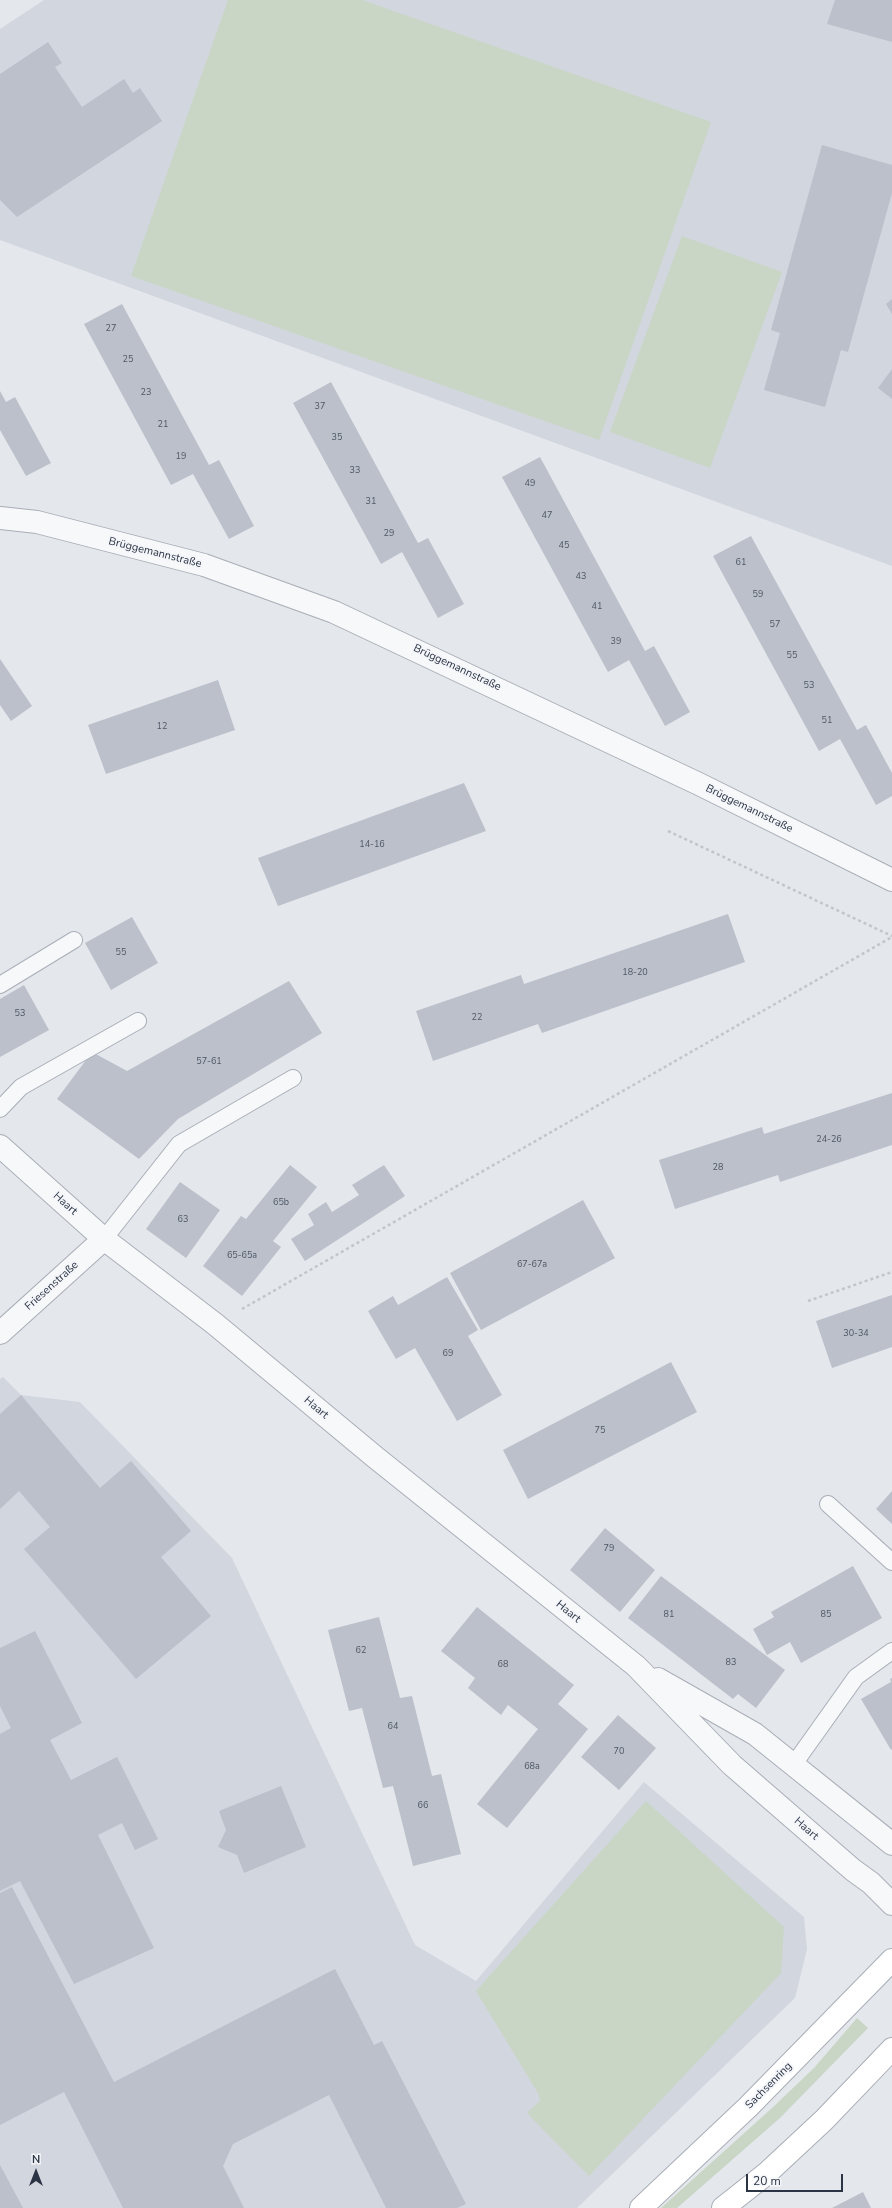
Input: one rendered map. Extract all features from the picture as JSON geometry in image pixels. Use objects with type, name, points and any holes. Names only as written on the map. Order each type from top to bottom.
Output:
[{"type":"main road","name":"Sachsenring","points":[[641,2208],[748,2107],[892,1960]]},
{"type":"main road","points":[[722,2208],[766,2174],[800,2142],[892,2049]]},
{"type":"street","name":"Brüggemannstraße","points":[[0,518],[37,522],[204,565],[334,612],[692,780],[892,880]]},
{"type":"street","name":"Haart","points":[[0,1146],[104,1239],[215,1324],[375,1457],[636,1666],[732,1765],[853,1870],[871,1883],[892,1904]]},
{"type":"street","name":"Friesenstraße","points":[[0,1332],[104,1239]]},
{"type":"street","name":"Haart","points":[[636,1666],[755,1734],[892,1844]]},
{"type":"lane","points":[[0,985],[74,940]]},
{"type":"lane","points":[[0,1109],[21,1087],[138,1021]]},
{"type":"lane","points":[[104,1239],[179,1144],[293,1078]]},
{"type":"lane","points":[[828,1504],[892,1562]]},
{"type":"lane","points":[[794,1764],[856,1677],[892,1651]]},
{"type":"path","points":[[668,831],[892,937]]},
{"type":"path","points":[[215,1324],[892,937]]},
{"type":"path","points":[[808,1301],[892,1272]]},
{"type":"shaded area","points":[[44,0],[892,0],[892,566],[0,240],[0,29]]},
{"type":"shaded area","points":[[3,1377],[21,1395],[80,1402],[232,1558],[415,1945],[476,1981],[644,1782],[804,1917],[807,1949],[795,1998],[577,2208],[0,2208],[0,1379]]},
{"type":"green space","points":[[228,0],[362,0],[711,122],[599,440],[131,276]]},
{"type":"green space","points":[[682,236],[782,272],[710,468],[610,432]]},
{"type":"green space","points":[[646,1801],[784,1927],[781,1973],[589,2176],[527,2113],[540,2101],[538,2093],[476,1991]]},
{"type":"green space","points":[[857,2018],[868,2028],[780,2118],[677,2208],[661,2208],[814,2068]]},
{"type":"building","points":[[835,0],[892,0],[892,42],[827,24]]},
{"type":"building","points":[[48,42],[62,63],[55,67],[82,107],[124,79],[133,93],[140,88],[162,121],[17,217],[0,200],[0,74]]},
{"type":"building","points":[[822,145],[892,165],[892,193],[848,352],[841,350],[825,407],[764,390],[780,333],[771,330]]},
{"type":"building","points":[[892,299],[892,314],[886,304]]},
{"type":"building","points":[[122,304],[209,465],[219,460],[254,526],[229,539],[193,474],[171,485],[84,324]]},
{"type":"building","points":[[892,369],[892,399],[878,388]]},
{"type":"building","points":[[331,382],[418,543],[428,538],[464,604],[438,618],[402,552],[381,564],[293,403]]},
{"type":"building","points":[[0,391],[6,402],[15,397],[51,463],[26,476],[0,430]]},
{"type":"building","points":[[540,457],[645,651],[654,646],[690,712],[665,726],[629,660],[608,672],[502,477]]},
{"type":"building","points":[[751,536],[857,730],[866,725],[892,773],[892,796],[876,805],[840,739],[819,751],[713,556]]},
{"type":"building","points":[[0,659],[32,706],[11,721],[0,705]]},
{"type":"building","points":[[218,680],[235,730],[106,774],[88,725]]},
{"type":"building","points":[[464,783],[486,831],[278,906],[258,858]]},
{"type":"building","points":[[728,914],[745,962],[542,1033],[538,1024],[433,1061],[416,1011],[521,975],[524,984]]},
{"type":"building","points":[[132,917],[158,963],[111,990],[85,943]]},
{"type":"building","points":[[289,981],[322,1033],[178,1119],[139,1159],[57,1099],[92,1052],[127,1071]]},
{"type":"building","points":[[24,985],[49,1030],[0,1057],[0,999]]},
{"type":"building","points":[[892,1093],[892,1145],[780,1182],[778,1175],[675,1209],[659,1160],[762,1127],[764,1134]]},
{"type":"building","points":[[290,1165],[317,1187],[273,1241],[281,1247],[242,1296],[203,1266],[241,1216],[246,1219]]},
{"type":"building","points":[[384,1165],[405,1196],[305,1261],[291,1239],[314,1225],[308,1214],[326,1202],[332,1212],[359,1195],[352,1185]]},
{"type":"building","points":[[180,1182],[220,1210],[186,1258],[146,1229]]},
{"type":"building","points":[[583,1200],[615,1258],[481,1330],[450,1273]]},
{"type":"building","points":[[447,1277],[478,1330],[468,1336],[502,1395],[457,1421],[415,1348],[396,1359],[368,1311],[393,1296],[398,1305]]},
{"type":"building","points":[[892,1295],[892,1347],[832,1368],[816,1321]]},
{"type":"building","points":[[671,1362],[697,1412],[528,1499],[503,1450]]},
{"type":"building","points":[[21,1395],[100,1488],[131,1461],[191,1531],[161,1557],[211,1616],[136,1679],[24,1549],[50,1527],[19,1491],[0,1509],[0,1414]]},
{"type":"building","points":[[892,1491],[892,1524],[876,1509]]},
{"type":"building","points":[[605,1528],[655,1570],[620,1612],[570,1570]]},
{"type":"building","points":[[853,1566],[882,1618],[801,1663],[790,1642],[767,1655],[753,1629],[774,1617],[771,1612]]},
{"type":"building","points":[[661,1576],[785,1670],[756,1708],[738,1694],[733,1699],[628,1618]]},
{"type":"building","points":[[477,1607],[574,1685],[558,1704],[588,1729],[507,1828],[477,1804],[538,1729],[508,1705],[501,1715],[468,1688],[475,1678],[441,1651]]},
{"type":"building","points":[[379,1617],[400,1698],[412,1696],[432,1776],[441,1774],[461,1854],[413,1866],[393,1786],[383,1788],[362,1708],[349,1711],[328,1630]]},
{"type":"building","points":[[35,1631],[82,1723],[50,1740],[71,1780],[117,1757],[158,1839],[135,1850],[122,1823],[98,1835],[154,1948],[74,1984],[20,1881],[0,1891],[0,1734],[11,1728],[0,1706],[0,1648]]},
{"type":"building","points":[[892,1678],[891,1750],[861,1699],[891,1682],[890,1679]]},
{"type":"building","points":[[618,1715],[656,1748],[619,1790],[581,1757]]},
{"type":"building","points":[[281,1786],[306,1847],[244,1873],[237,1855],[218,1847],[226,1830],[219,1811]]},
{"type":"building","points":[[12,1887],[114,2082],[335,1969],[374,2045],[382,2041],[466,2204],[457,2208],[386,2208],[329,2095],[233,2144],[223,2166],[244,2208],[123,2208],[64,2092],[0,2125],[0,1893]]},
{"type":"building","points":[[0,2165],[23,2208],[0,2208]]},
{"type":"building","points":[[863,2192],[871,2208],[832,2208]]}]
